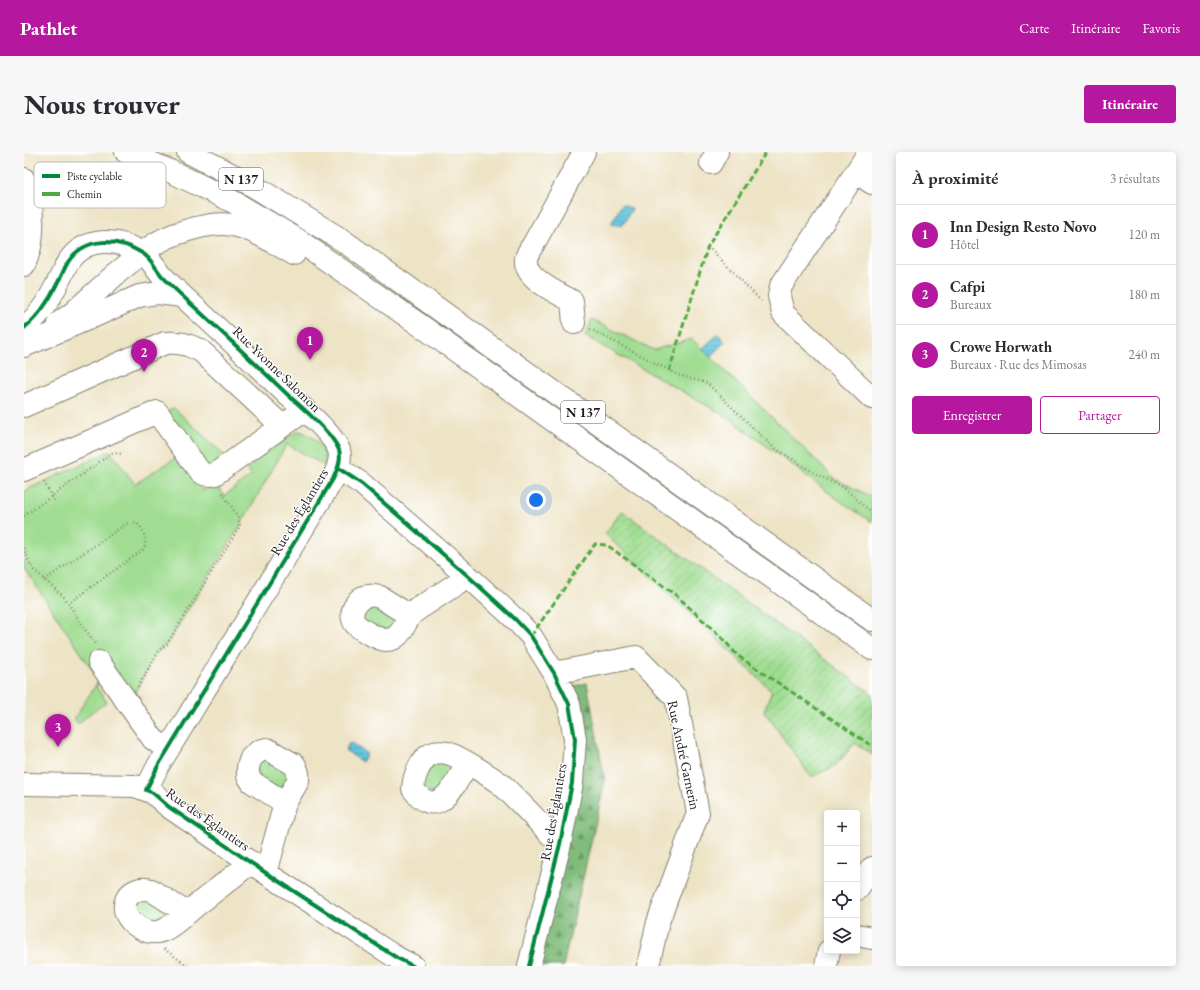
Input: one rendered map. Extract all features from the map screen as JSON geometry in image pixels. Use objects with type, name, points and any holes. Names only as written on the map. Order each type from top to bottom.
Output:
[{"type":"main road","name":"N 137","points":[[126,152],[149,162]]},
{"type":"main road","name":"N 137","points":[[188,152],[250,184],[292,209],[361,254],[872,620]]},
{"type":"main road","points":[[208,152],[250,184]]},
{"type":"main road","points":[[574,323],[572,301],[538,281],[530,274],[527,268],[526,259],[532,245],[584,152]]},
{"type":"main road","points":[[869,152],[864,178],[781,286],[779,296],[783,313],[872,398]]},
{"type":"main road","name":"N 137","points":[[166,169],[232,201],[327,259],[872,649]]},
{"type":"main road","points":[[24,179],[30,203],[32,223],[31,241],[24,265]]},
{"type":"main road","points":[[30,338],[160,241],[198,228],[216,224],[232,225],[249,230],[427,330]]},
{"type":"main road","points":[[30,338],[39,314],[48,302],[69,262],[75,254],[96,243],[106,241],[123,244],[142,253]]},
{"type":"main road","name":"Rue Yvonne Salomon","points":[[142,253],[149,258],[161,275],[182,296],[305,410],[329,435],[339,451],[340,458],[338,468]]},
{"type":"main road","points":[[30,338],[139,296],[158,293],[182,296]]},
{"type":"main road","points":[[24,406],[165,343],[178,342],[189,345],[201,351],[282,426]]},
{"type":"main road","points":[[30,467],[157,412],[200,472],[204,475],[210,476],[215,474],[305,410]]},
{"type":"main road","name":"Rue des Églantiers","points":[[413,966],[397,958],[258,868],[169,807],[153,793],[146,790],[153,774],[338,468],[362,484],[468,576],[531,636],[554,673],[569,704],[575,739],[572,783],[560,844],[528,966]]},
{"type":"main road","points":[[410,616],[418,609],[468,576]]},
{"type":"main road","name":"Rue André Garnerin","points":[[554,673],[636,657],[676,698],[698,813],[658,922],[648,966]]},
{"type":"main road","points":[[99,662],[153,739],[168,750]]},
{"type":"main road","points":[[468,763],[501,785],[560,844]]},
{"type":"main road","points":[[24,784],[135,786],[146,790]]},
{"type":"main road","points":[[187,913],[147,888],[135,890],[129,895],[126,901],[125,910],[128,916],[142,929],[150,932],[158,932],[167,929],[187,913],[258,868],[285,803]]},
{"type":"main road","points":[[860,885],[872,868]]},
{"type":"main road","points":[[860,936],[872,938]]},
{"type":"main road","points":[[826,966],[828,954]]},
{"type":"path","points":[[708,246],[763,303],[780,301]]},
{"type":"path","points":[[574,323],[678,375],[707,383],[772,446],[798,464],[843,487],[872,512]]},
{"type":"path","points":[[24,516],[112,453],[123,454]]},
{"type":"path","points":[[30,467],[55,502]]},
{"type":"path","points":[[128,704],[159,650],[166,644],[240,526],[238,517],[210,476]]},
{"type":"path","points":[[44,580],[129,522],[136,523],[145,536],[146,545],[144,549],[69,603]]},
{"type":"path","points":[[24,548],[29,562],[34,570],[69,603],[84,628],[91,636],[102,653],[99,662]]},
{"type":"path","points":[[158,932],[162,947],[188,966]]},
{"type":"green space","points":[[592,320],[654,350],[692,339],[835,479],[872,497],[872,522],[840,501],[729,418],[585,336]]},
{"type":"green space","points":[[174,408],[227,458],[208,468],[167,411]]},
{"type":"green space","points":[[298,431],[310,436],[320,445],[324,453],[325,466],[287,444],[240,526],[167,644],[159,650],[128,704],[108,676],[96,687],[107,702],[78,724],[74,719],[99,680],[24,568],[24,491],[110,451],[135,484],[180,455],[203,491],[215,483],[224,496],[251,476],[246,467]]},
{"type":"green space","points":[[622,511],[872,694],[872,755],[855,743],[835,766],[811,777],[764,711],[772,691],[605,534]]},
{"type":"green space","points":[[364,602],[397,616],[394,632],[361,623]]},
{"type":"green space","points":[[587,683],[605,781],[563,966],[533,966],[566,846],[567,688]]},
{"type":"green space","points":[[259,758],[292,770],[285,790],[260,781],[256,763]]},
{"type":"green space","points":[[443,758],[454,768],[436,797],[419,782],[420,776]]},
{"type":"green space","points":[[140,894],[168,911],[168,918],[163,925],[139,920],[132,901]]},
{"type":"water","points":[[622,204],[632,209],[622,226],[611,224]]},
{"type":"water","points":[[718,334],[725,342],[710,357],[702,349]]},
{"type":"water","points":[[350,742],[367,754],[362,762],[345,750]]},
{"type":"marked path","points":[[669,371],[708,246],[766,152]]},
{"type":"marked path","points":[[531,636],[595,544],[607,545],[677,596],[721,637],[738,656],[872,746]]},
{"type":"cycle path","points":[[24,328],[39,313],[47,302],[68,262],[75,254],[83,248],[102,242],[123,244],[142,253],[148,258],[171,285],[309,414],[331,436],[336,444],[340,457],[339,465],[333,479],[158,766],[146,790],[153,793],[169,807],[266,873],[397,958],[413,966]]},
{"type":"cycle path","points":[[338,468],[362,484],[515,619],[531,636],[554,673],[569,704],[575,739],[572,783],[560,844],[529,966]]},
{"type":"place","name":"Inn Design Resto Novo","points":[[310,360]]},
{"type":"place","name":"Cafpi","points":[[144,372]]},
{"type":"place","name":"Crowe Horwath","points":[[58,747]]}]
